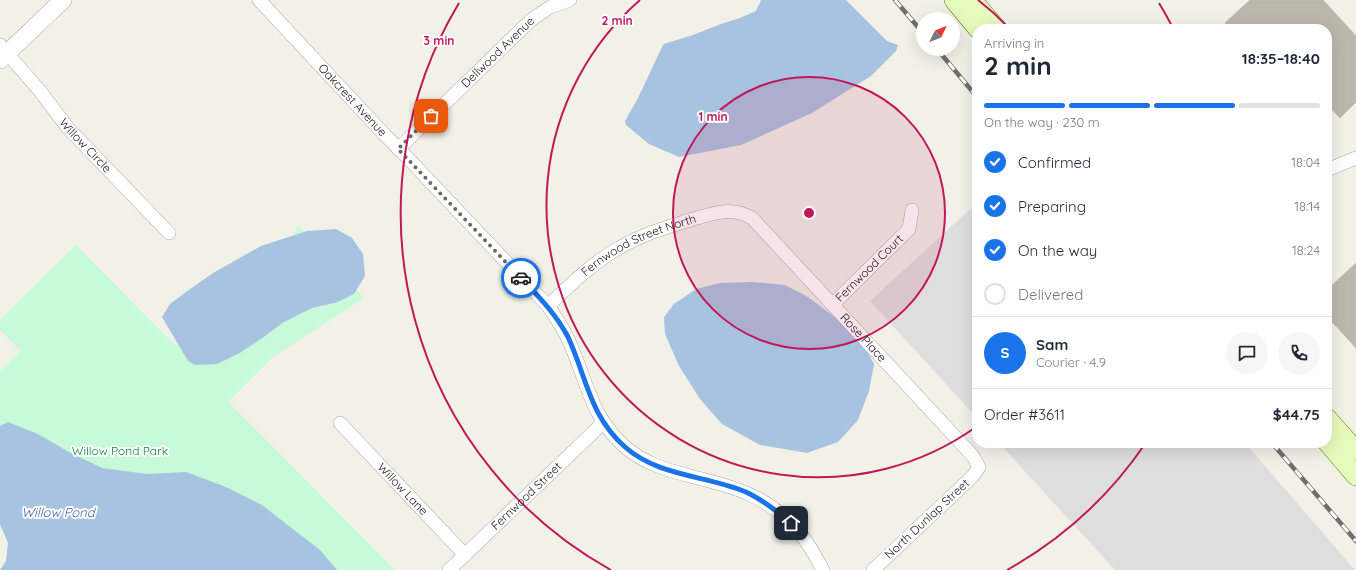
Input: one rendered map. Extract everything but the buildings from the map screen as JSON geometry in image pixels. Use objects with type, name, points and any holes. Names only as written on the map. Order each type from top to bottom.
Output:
[{"type":"main road","points":[[954,0],[974,24]]},
{"type":"main road","points":[[972,0],[993,24]]},
{"type":"main road","points":[[1332,424],[1356,452]]},
{"type":"main road","points":[[1332,448],[1356,476]]},
{"type":"street","points":[[2,53],[62,0]]},
{"type":"street","name":"Oakcrest Avenue","points":[[259,0],[398,149],[548,306],[559,321],[568,338],[593,405],[603,423],[613,435],[639,457],[655,466],[728,486],[746,492],[762,500],[778,511],[791,523],[804,538],[823,570]]},
{"type":"street","name":"Dellwood Avenue","points":[[398,149],[531,20],[550,7],[570,0]]},
{"type":"street","name":"Willow Circle","points":[[2,53],[40,91],[68,128],[169,233]]},
{"type":"street","points":[[1332,168],[1356,158]]},
{"type":"street","name":"Fernwood Court","points":[[833,304],[909,229],[912,210]]},
{"type":"street","name":"Fernwood Street North","points":[[548,306],[597,262],[619,247],[642,236],[667,227],[722,211],[742,212]]},
{"type":"street","name":"Rose Place","points":[[742,212],[752,218],[833,304],[973,456],[979,467]]},
{"type":"street","name":"Fernwood Street","points":[[449,570],[603,423]]},
{"type":"street","name":"Willow Lane","points":[[340,424],[465,555]]},
{"type":"street","name":"North Dunlap Street","points":[[873,570],[973,476],[979,467]]},
{"type":"shaded area","points":[[972,208],[972,413],[870,301]]},
{"type":"shaded area","points":[[1004,448],[1249,448],[1355,570],[1115,570]]},
{"type":"green space","name":"Willow Pond Park","points":[[298,225],[364,298],[273,357],[228,402],[395,570],[42,570],[0,527],[0,371],[21,351],[0,330],[0,320],[76,245],[175,345],[205,338],[282,271]]},
{"type":"water","points":[[761,0],[846,0],[887,41],[898,45],[896,51],[871,76],[812,113],[741,145],[679,157],[649,144],[626,125],[625,121],[638,98],[664,44],[693,35],[756,11]]},
{"type":"water","points":[[336,229],[352,238],[363,254],[365,276],[354,294],[338,302],[312,308],[284,322],[238,354],[217,364],[195,365],[188,361],[162,317],[170,304],[213,273],[261,246],[307,231]]},
{"type":"water","points":[[753,282],[785,285],[808,297],[836,318],[853,335],[867,351],[874,364],[869,391],[858,420],[838,442],[807,453],[760,445],[722,424],[700,399],[679,366],[665,334],[664,317],[674,304],[696,289],[720,283]]},
{"type":"water","name":"Willow Pond","points":[[8,422],[38,434],[69,452],[102,468],[147,474],[186,472],[226,487],[262,505],[320,550],[337,570],[0,570],[6,561],[8,543],[0,524],[0,426]]},
{"type":"railway","points":[[895,0],[916,25]]},
{"type":"railway","points":[[943,56],[972,91]]},
{"type":"railway","points":[[1276,448],[1356,541]]},
{"type":"way so far","points":[[431,116],[398,149],[521,278]]},
{"type":"route","points":[[521,278],[548,306],[559,321],[568,338],[593,405],[603,423],[626,447],[639,457],[655,466],[746,492],[762,500],[778,511],[791,523]]}]
